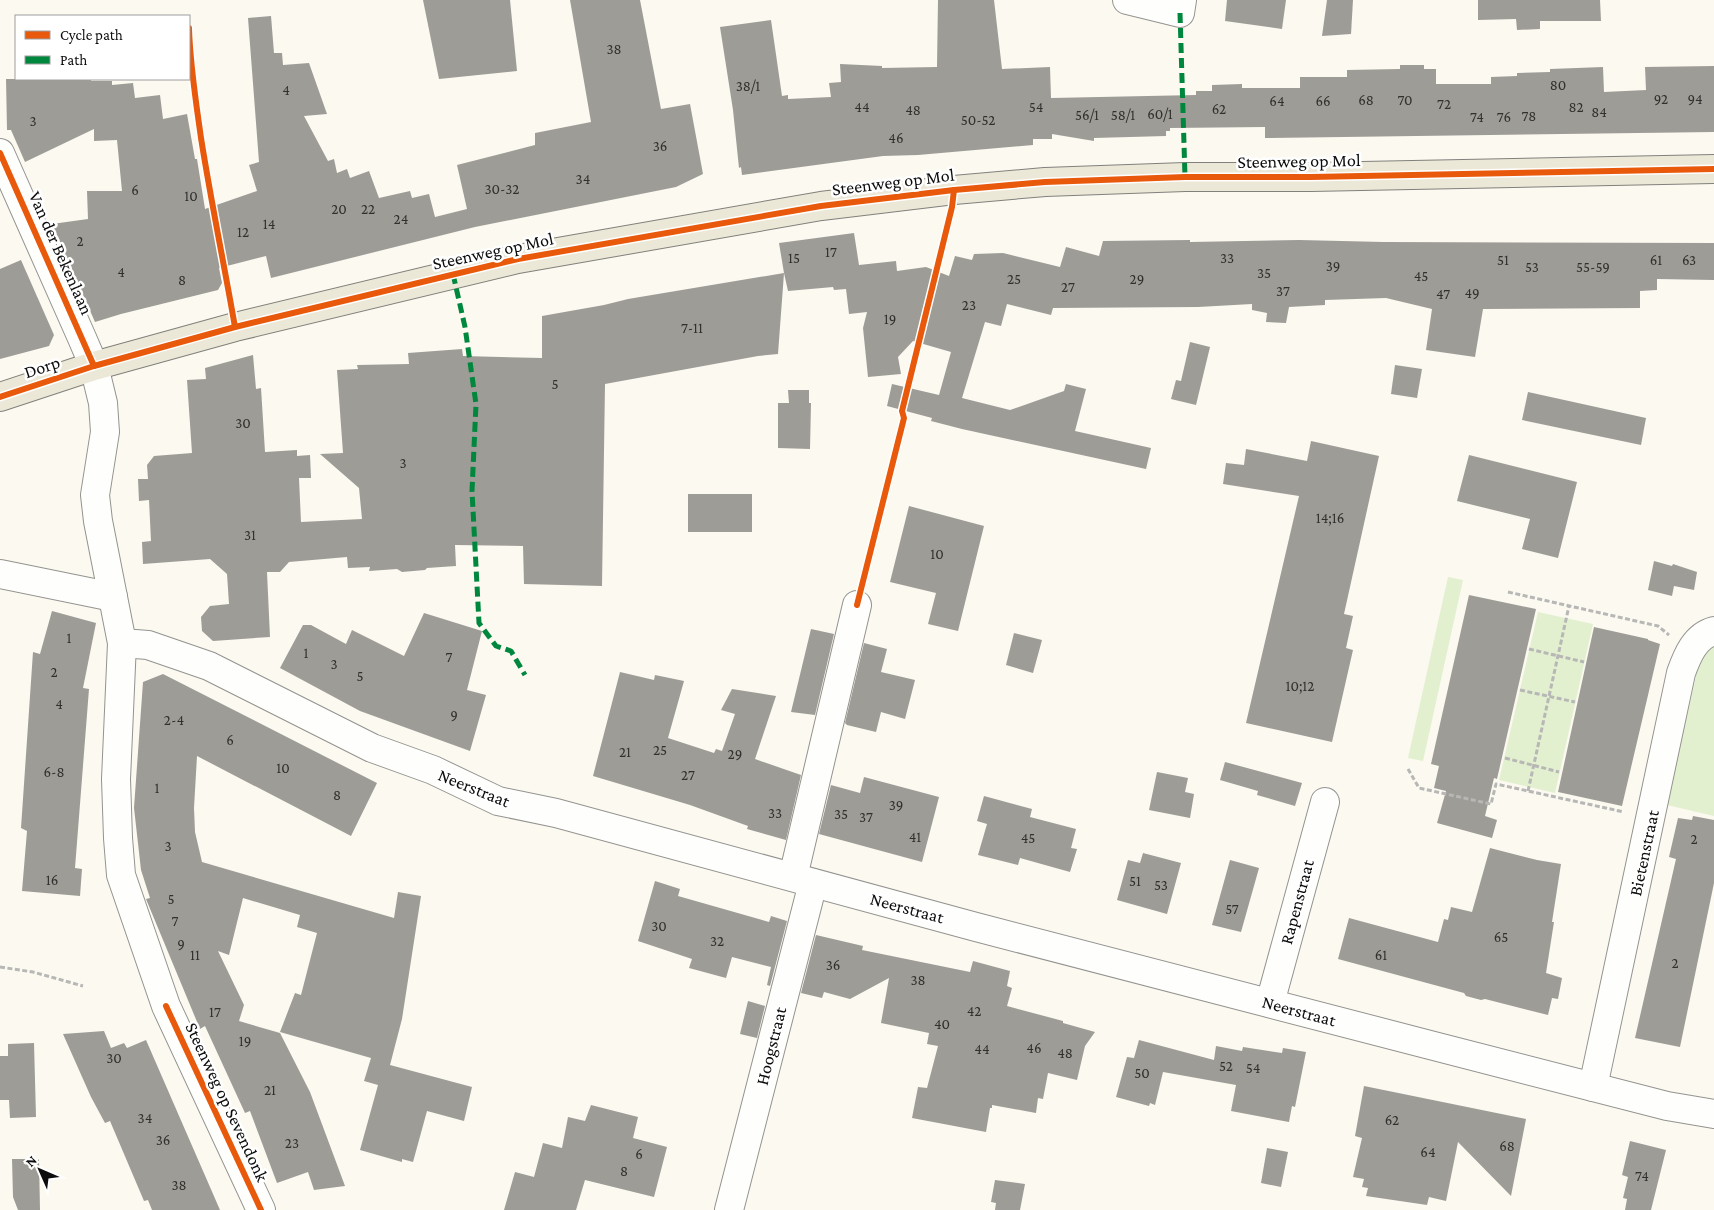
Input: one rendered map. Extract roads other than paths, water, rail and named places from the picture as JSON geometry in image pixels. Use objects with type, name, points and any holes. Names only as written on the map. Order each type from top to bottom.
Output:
[{"type":"main road","name":"Steenweg op Mol","points":[[94,366],[235,327],[518,259],[820,206],[954,190],[1045,182],[1185,177],[1311,177],[1714,169]]},
{"type":"main road","name":"Dorp","points":[[0,397],[94,366]]},
{"type":"street","points":[[1127,0],[1180,13],[1182,0]]},
{"type":"street","name":"Van der Bekenlaan","points":[[0,153],[94,366]]},
{"type":"street","points":[[94,366],[103,402],[104,432],[95,495],[98,521],[122,643]]},
{"type":"street","points":[[0,574],[113,597]]},
{"type":"street","name":"Hoogstraat","points":[[729,1210],[803,880],[857,605]]},
{"type":"street","name":"Bietenstraat","points":[[1593,1087],[1682,673],[1688,656],[1697,641],[1714,631]]},
{"type":"street","name":"Neerstraat","points":[[122,643],[148,645],[209,666],[372,748],[433,770],[498,801],[556,813],[803,880],[1593,1087],[1667,1106],[1714,1114]]},
{"type":"street","name":"Steenweg op Sevendonk","points":[[122,643],[116,779],[121,875],[166,1006],[261,1210]]},
{"type":"street","name":"Rapenstraat","points":[[1270,1003],[1325,802]]}]
